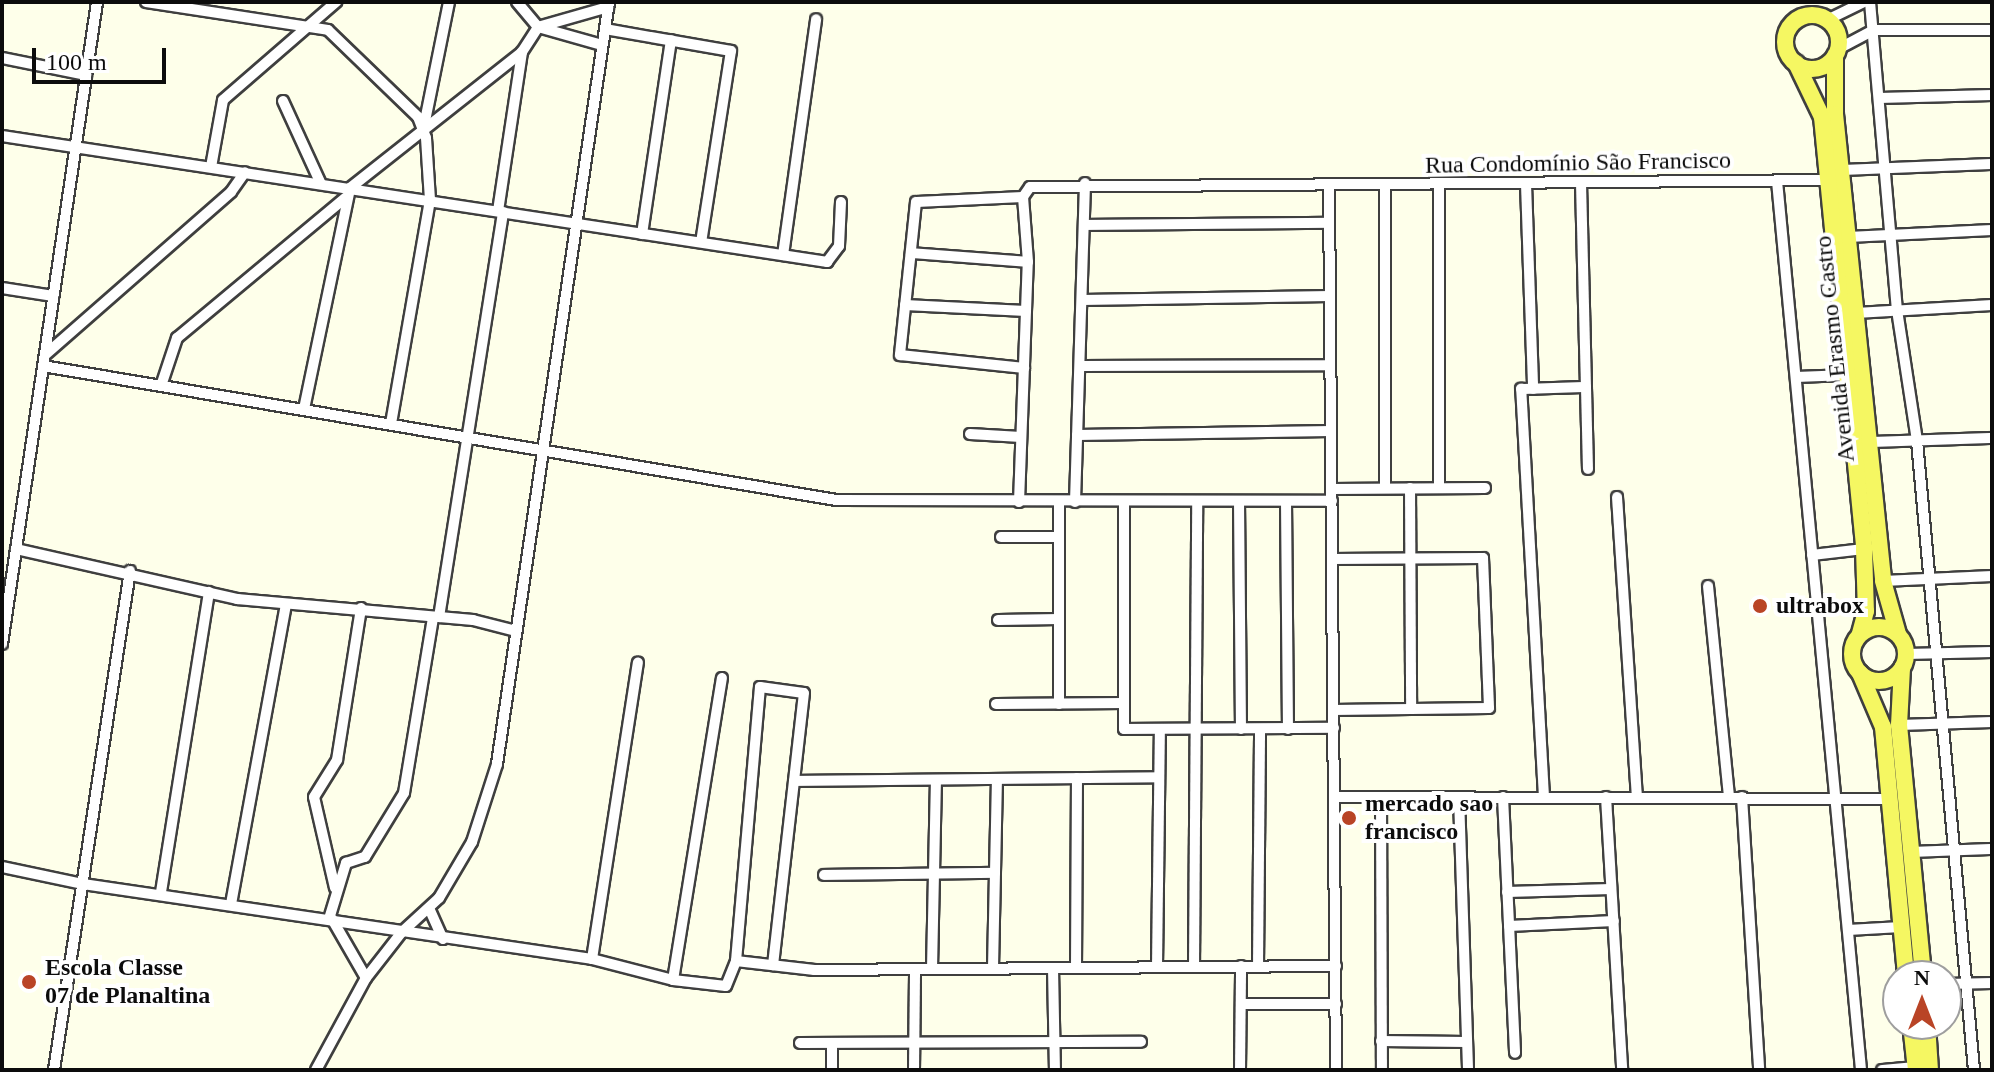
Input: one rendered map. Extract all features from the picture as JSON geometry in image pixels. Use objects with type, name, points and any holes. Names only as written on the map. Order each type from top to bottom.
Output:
[{"type":"main road","points":[[1788,30],[1803,17],[1823,13],[1837,33],[1836,53],[1813,69],[1796,63],[1786,48],[1788,30],[1798,2]]},
{"type":"main road","name":"Avenida Erasmo Castro","points":[[1836,53],[1835,175],[1848,375],[1864,549],[1866,611],[1860,634]]},
{"type":"main road","name":"Avenida Erasmo Castro","points":[[1796,63],[1822,117],[1848,237],[1883,581],[1898,634]]},
{"type":"main road","points":[[1904,960],[1887,799],[1883,727],[1852,654],[1860,634],[1879,627],[1898,634],[1904,661],[1899,725],[1921,960]]},
{"type":"main road","points":[[1860,673],[1879,681],[1904,661]]},
{"type":"main road","points":[[1915,1040],[1921,1069]]},
{"type":"main road","points":[[1921,1069],[1925,1040]]},
{"type":"street","points":[[2,644],[97,2]]},
{"type":"street","points":[[146,2],[328,30],[424,126]]},
{"type":"street","points":[[211,167],[223,100],[336,2]]},
{"type":"street","points":[[391,424],[430,200],[424,126],[449,2]]},
{"type":"street","points":[[517,2],[538,27],[602,45]]},
{"type":"street","points":[[1823,13],[1867,2],[1873,30],[1897,310],[1917,441],[1974,1070]]},
{"type":"street","points":[[161,386],[177,338],[424,126],[522,52],[538,27],[608,4],[497,764],[472,842],[429,908],[402,932],[366,978],[316,1070]]},
{"type":"street","points":[[783,255],[816,19]]},
{"type":"street","points":[[605,29],[731,51],[701,242]]},
{"type":"street","points":[[1836,53],[1873,30],[1992,30]]},
{"type":"street","points":[[642,234],[671,40]]},
{"type":"street","points":[[366,978],[330,919],[335,890],[346,863],[365,857],[404,793],[468,437],[522,52]]},
{"type":"street","points":[[2,58],[86,75]]},
{"type":"street","points":[[1879,98],[1992,95]]},
{"type":"street","points":[[283,101],[321,184]]},
{"type":"street","points":[[2,136],[321,184],[347,193],[430,200],[832,260],[839,246],[841,202]]},
{"type":"street","name":"Rua Condomínio São Francisco","points":[[911,253],[916,202],[1023,197],[1037,185],[1385,186],[1777,181],[1886,169],[1992,164]]},
{"type":"street","points":[[44,360],[231,192],[245,172]]},
{"type":"street","points":[[1777,181],[1861,1070]]},
{"type":"street","points":[[1075,502],[1085,183]]},
{"type":"street","points":[[1581,183],[1588,469]]},
{"type":"street","points":[[1439,184],[1439,488]]},
{"type":"street","points":[[1526,184],[1533,389]]},
{"type":"street","points":[[1329,186],[1336,1070]]},
{"type":"street","points":[[1385,186],[1385,488]]},
{"type":"street","points":[[304,409],[347,193]]},
{"type":"street","points":[[1019,502],[1028,262],[1023,197]]},
{"type":"street","points":[[1085,225],[1329,223]]},
{"type":"street","points":[[1848,237],[1992,230]]},
{"type":"street","points":[[1024,368],[900,355],[911,253],[1028,262]]},
{"type":"street","points":[[2,288],[53,296]]},
{"type":"street","points":[[1082,300],[1330,296]]},
{"type":"street","points":[[905,305],[1026,311]]},
{"type":"street","points":[[1856,313],[1992,305]]},
{"type":"street","points":[[44,360],[161,386],[836,500],[1332,501]]},
{"type":"street","points":[[1080,366],[1330,365]]},
{"type":"street","points":[[1796,377],[1848,375]]},
{"type":"street","points":[[1544,797],[1524,488],[1521,389],[1586,387]]},
{"type":"street","points":[[1077,435],[1331,431]]},
{"type":"street","points":[[970,434],[1021,437]]},
{"type":"street","points":[[1869,442],[1992,438]]},
{"type":"street","points":[[1410,488],[1411,709]]},
{"type":"street","points":[[1332,489],[1485,488]]},
{"type":"street","points":[[1617,497],[1637,797]]},
{"type":"street","points":[[1124,501],[1124,729],[1334,728]]},
{"type":"street","points":[[1194,967],[1197,501]]},
{"type":"street","points":[[1239,501],[1241,729]]},
{"type":"street","points":[[1286,501],[1288,729]]},
{"type":"street","points":[[1059,502],[1059,704]]},
{"type":"street","points":[[1001,537],[1059,537]]},
{"type":"street","points":[[16,549],[130,571],[209,592],[286,604],[361,608],[436,617],[516,631]]},
{"type":"street","points":[[1812,555],[1864,549]]},
{"type":"street","points":[[1332,559],[1483,558],[1489,708],[1333,710]]},
{"type":"street","points":[[54,1070],[130,571]]},
{"type":"street","points":[[1883,581],[1992,576]]},
{"type":"street","points":[[1708,586],[1729,797]]},
{"type":"street","points":[[161,892],[209,592]]},
{"type":"street","points":[[231,904],[286,604]]},
{"type":"street","points":[[335,890],[314,797],[337,760],[361,608]]},
{"type":"street","points":[[998,620],[1059,619]]},
{"type":"street","points":[[1904,661],[1936,654],[1992,652]]},
{"type":"street","points":[[592,959],[638,663]]},
{"type":"street","points":[[673,980],[722,678]]},
{"type":"street","points":[[2,867],[83,884],[161,892],[443,939],[592,959],[673,980],[726,986],[736,961],[760,687],[804,693],[773,965]]},
{"type":"street","points":[[996,704],[1124,703]]},
{"type":"street","points":[[1899,725],[1992,722]]},
{"type":"street","points":[[1157,967],[1160,729]]},
{"type":"street","points":[[1258,966],[1260,729]]},
{"type":"street","points":[[794,781],[1157,777]]},
{"type":"street","points":[[1076,968],[1077,778]]},
{"type":"street","points":[[993,968],[997,779]]},
{"type":"street","points":[[932,969],[936,780]]},
{"type":"street","points":[[1334,797],[1836,796],[1887,799]]},
{"type":"street","points":[[1381,797],[1382,1070]]},
{"type":"street","points":[[1459,797],[1468,1070]]},
{"type":"street","points":[[1503,797],[1515,1053]]},
{"type":"street","points":[[1606,797],[1622,1070]]},
{"type":"street","points":[[1742,797],[1759,1070]]},
{"type":"street","points":[[1909,852],[1992,849]]},
{"type":"street","points":[[824,875],[995,873]]},
{"type":"street","points":[[1507,892],[1611,889]]},
{"type":"street","points":[[429,908],[443,939]]},
{"type":"street","points":[[1509,926],[1614,921]]},
{"type":"street","points":[[1848,930],[1901,927]]},
{"type":"street","points":[[736,961],[915,969],[1336,966]]},
{"type":"street","points":[[1240,1070],[1241,966]]},
{"type":"street","points":[[1053,968],[1055,1070]]},
{"type":"street","points":[[914,1070],[915,969]]},
{"type":"street","points":[[1962,984],[1992,983]]},
{"type":"street","points":[[1241,1004],[1336,1004]]},
{"type":"street","points":[[1381,1041],[1466,1042]]},
{"type":"street","points":[[800,1043],[1141,1042]]},
{"type":"street","points":[[832,1043],[832,1070]]},
{"type":"street","points":[[1882,1070],[1921,1069]]},
{"type":"place","name":"ultrabox","points":[[1760,606]]},
{"type":"place","name":"mercado sao francisco","points":[[1349,818]]},
{"type":"place","name":"Escola Classe 07 de Planaltina","points":[[29,982]]}]
